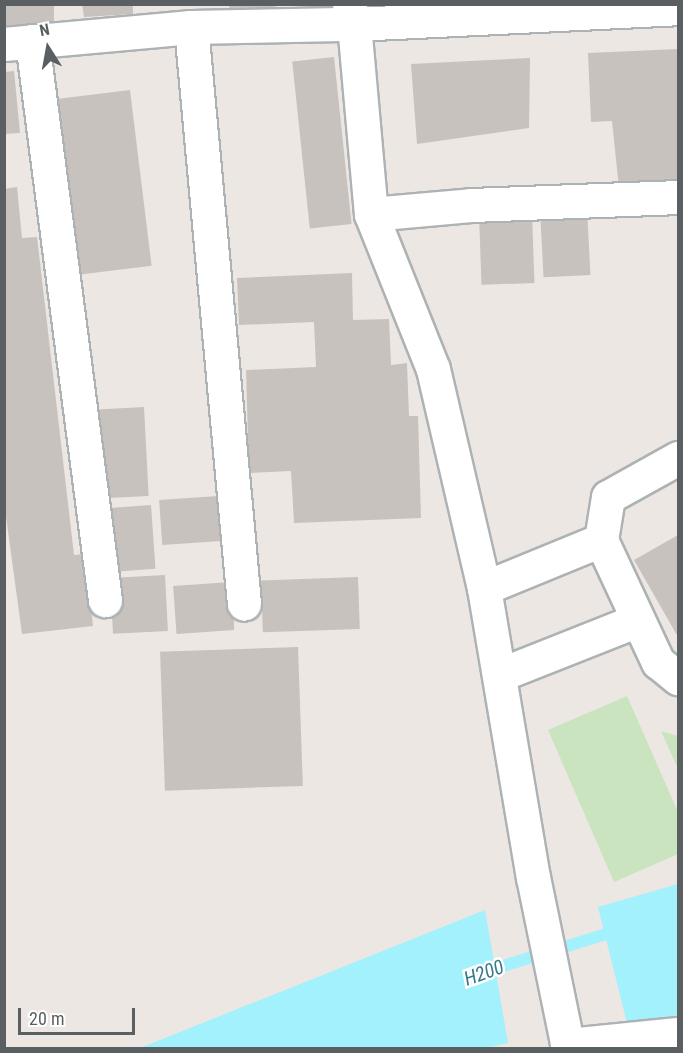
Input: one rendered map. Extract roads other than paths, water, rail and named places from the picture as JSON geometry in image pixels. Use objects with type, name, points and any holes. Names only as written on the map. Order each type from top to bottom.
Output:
[{"type":"street","points":[[105,600],[18,43],[154,17],[191,27],[351,14],[678,8]]},
{"type":"street","points":[[351,14],[371,214],[433,369],[484,588],[533,877],[568,1047],[678,1034]]},
{"type":"street","points":[[191,27],[244,604]]},
{"type":"street","points":[[371,214],[471,205],[678,197]]},
{"type":"street","points":[[678,458],[608,497],[601,540],[658,662],[678,678]]},
{"type":"street","points":[[484,588],[601,540]]},
{"type":"street","points":[[499,675],[638,620]]},
{"type":"water","points":[[678,884],[678,1015],[627,1023],[598,907]]},
{"type":"water","points":[[485,910],[508,1043],[486,1048],[140,1048]]},
{"type":"waterway","name":"H200","points":[[481,973],[619,930]]}]
